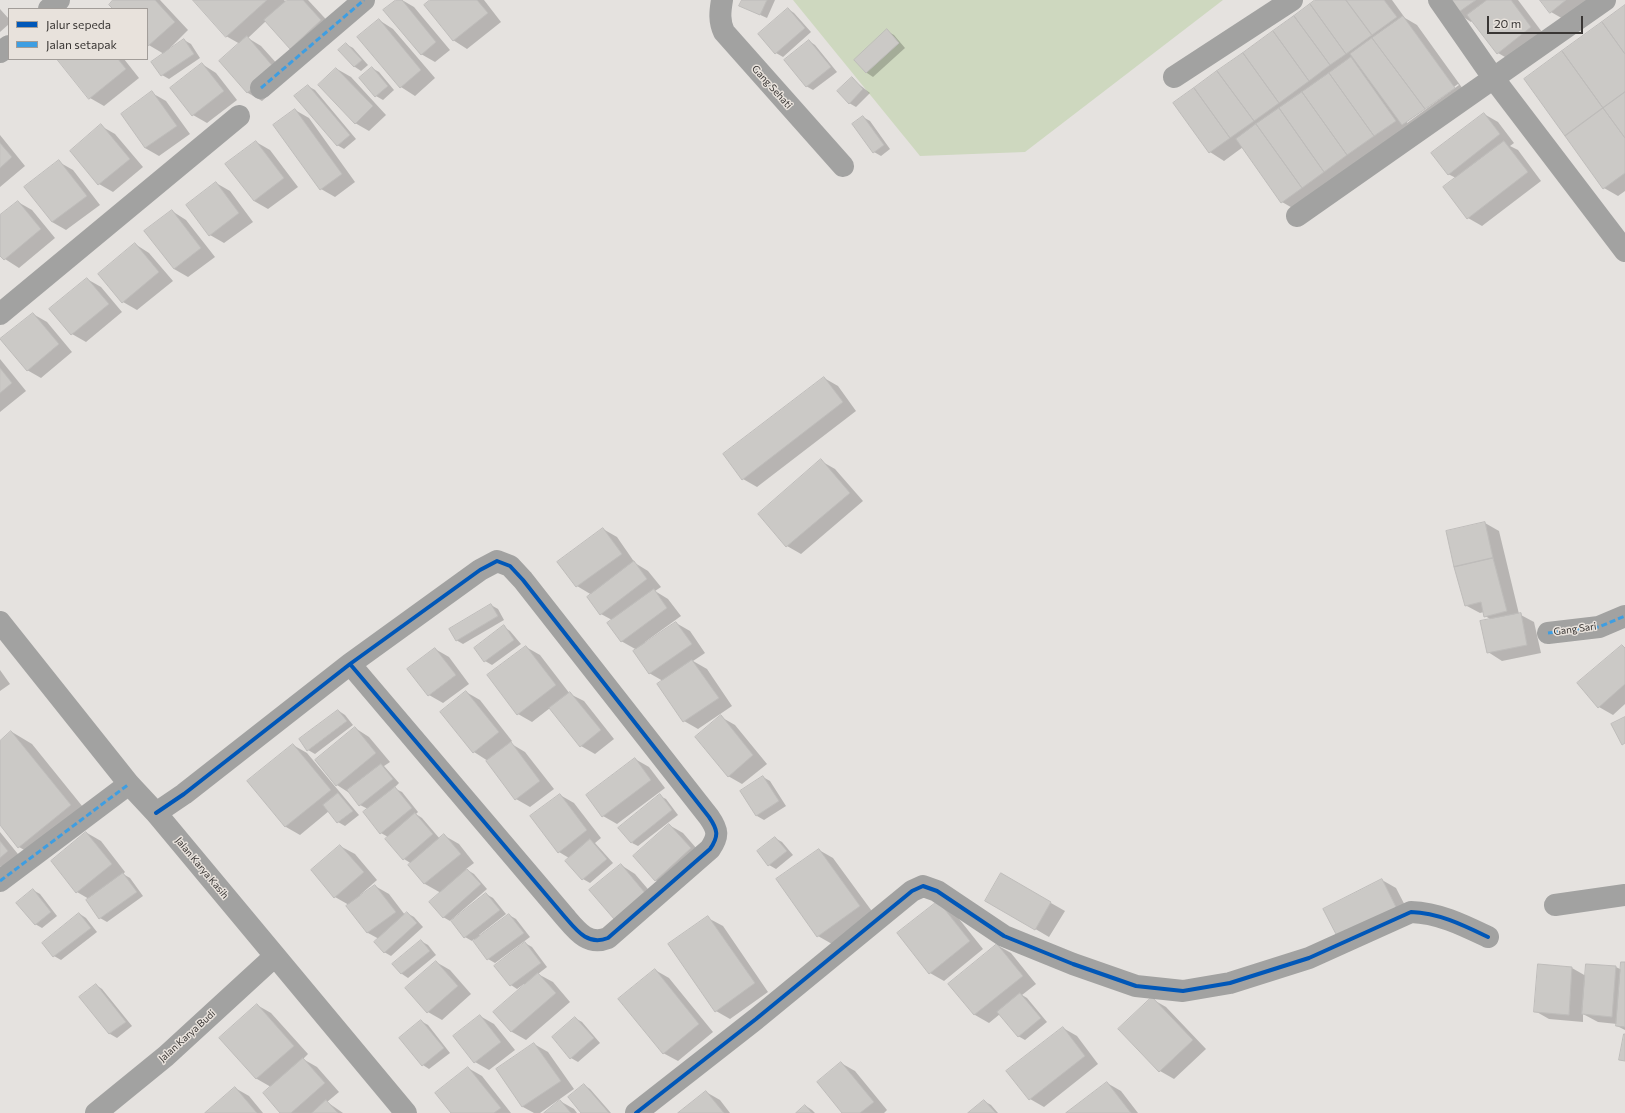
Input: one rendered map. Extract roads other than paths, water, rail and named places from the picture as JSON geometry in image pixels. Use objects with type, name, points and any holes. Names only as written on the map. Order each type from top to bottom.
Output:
[{"type":"street","points":[[51,8],[58,0]]},
{"type":"street","points":[[261,88],[364,0]]},
{"type":"street","name":"Gang Sehati","points":[[722,0],[719,14],[720,24],[724,32],[843,166]]},
{"type":"street","points":[[1174,77],[1292,0]]},
{"type":"street","points":[[1439,0],[1494,79],[1621,240]]},
{"type":"street","points":[[1298,216],[1605,0]]},
{"type":"street","points":[[0,314],[238,116]]},
{"type":"street","points":[[156,813],[184,794],[350,664],[492,563],[497,561],[510,566],[523,580],[709,817],[717,828],[718,836],[710,850],[608,938],[600,942],[592,941],[583,936],[564,917],[350,664]]},
{"type":"street","name":"Gang Sari","points":[[1548,633],[1599,627],[1625,616]]},
{"type":"street","name":"Jalan Karya Kasih","points":[[0,622],[129,784],[156,813],[406,1113]]},
{"type":"street","points":[[0,882],[129,784]]},
{"type":"street","points":[[636,1113],[756,1019],[912,891],[922,886],[937,890],[1004,936],[1073,964],[1136,986],[1183,991],[1230,983],[1309,958],[1411,912],[1428,913],[1488,937]]},
{"type":"street","points":[[1555,905],[1625,895]]},
{"type":"street","name":"Jalan Karya Budi","points":[[96,1113],[166,1056],[275,956]]}]
